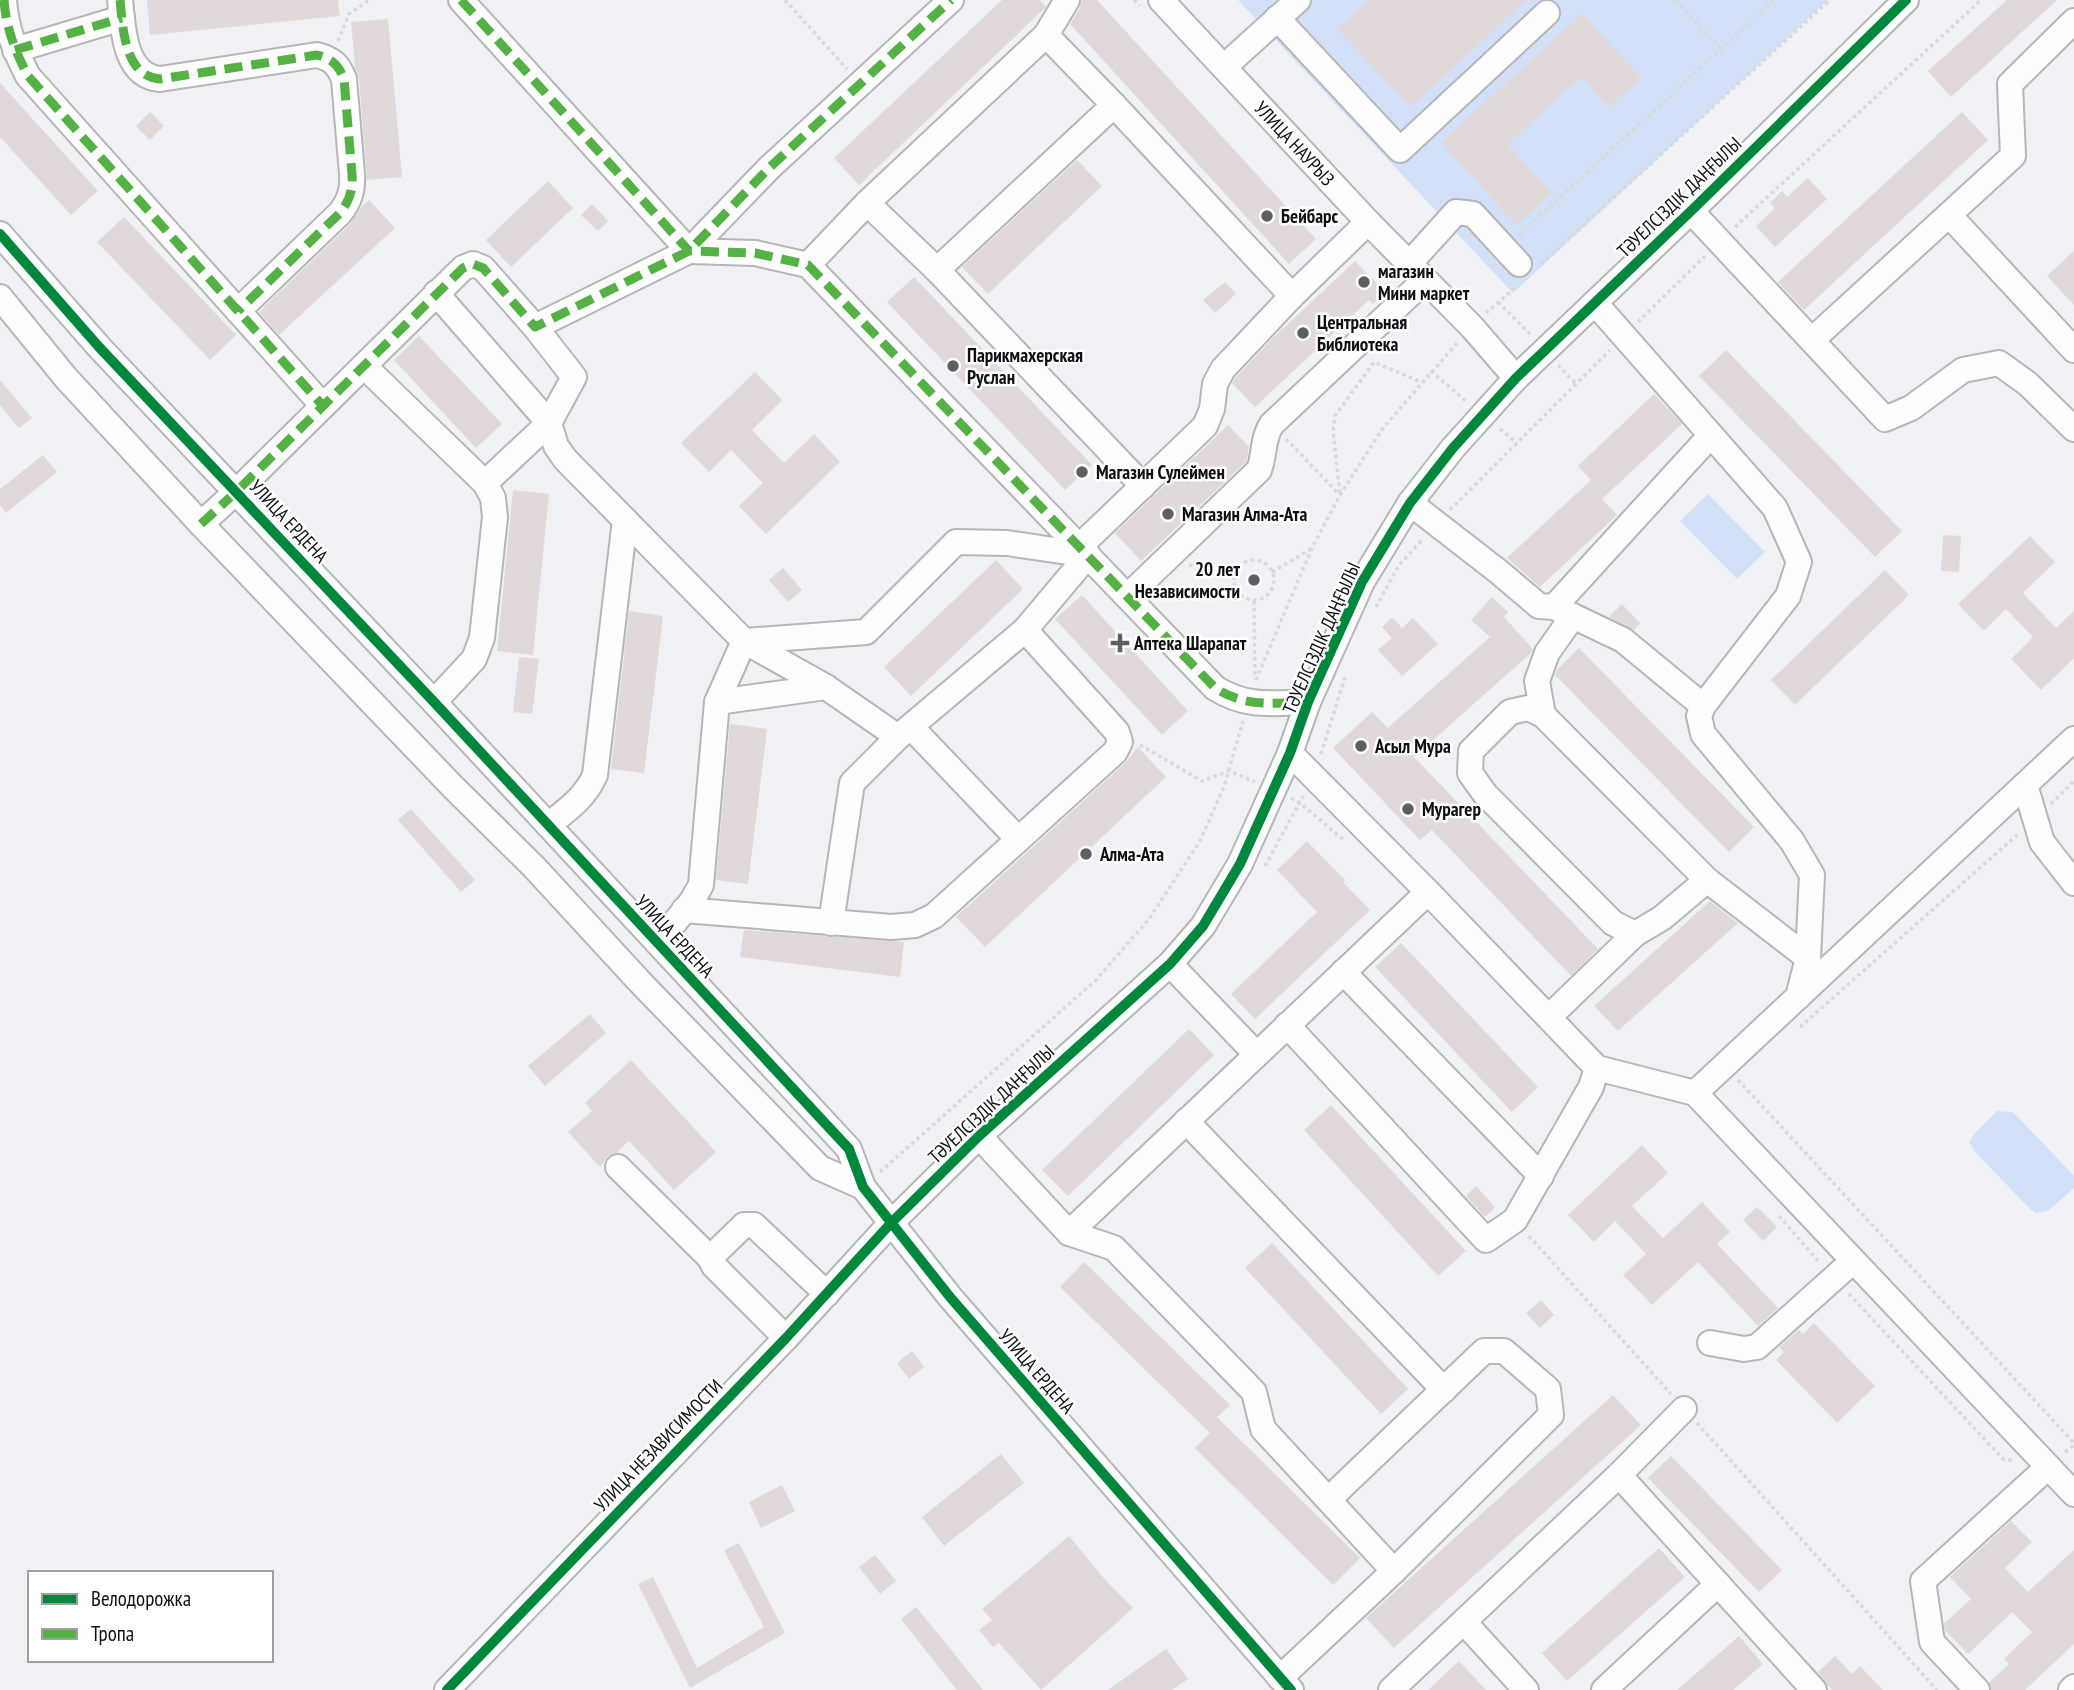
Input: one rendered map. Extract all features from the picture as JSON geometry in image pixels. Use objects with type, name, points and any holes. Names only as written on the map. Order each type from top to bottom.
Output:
[{"type":"street","points":[[4,0],[6,21],[15,50],[28,76],[323,406]]},
{"type":"street","points":[[461,0],[689,251],[755,253],[808,265],[1215,688],[1230,697],[1249,703],[1308,702]]},
{"type":"street","points":[[536,327],[689,251],[769,168],[951,0]]},
{"type":"street","points":[[808,265],[867,203],[1046,35],[1067,0]]},
{"type":"street","name":"УЛИЦА НАУРЫЗ","points":[[1161,0],[1368,222],[1472,327],[1516,378]]},
{"type":"street","points":[[1224,67],[1297,0]]},
{"type":"street","name":"ТӘУЕЛСІЗДІК ДАҢҒЫЛЫ","points":[[892,1222],[979,1136],[1170,964],[1203,926],[1240,864],[1362,582],[1410,503],[1453,448],[1516,378],[1906,0]]},
{"type":"street","points":[[15,50],[121,9],[126,46],[134,62],[151,78],[160,79],[317,55],[331,59],[339,66],[344,79],[353,187],[349,201],[340,213],[238,311]]},
{"type":"street","points":[[1277,18],[1400,150],[1547,13]]},
{"type":"street","points":[[1812,340],[2013,156],[2010,84],[2074,22]]},
{"type":"street","points":[[1046,35],[1292,296]]},
{"type":"street","points":[[937,270],[1114,105]]},
{"type":"street","points":[[867,203],[937,270],[1143,486]]},
{"type":"street","points":[[1691,211],[1885,419],[1911,408],[1963,370],[1998,363],[2028,384],[2074,429]]},
{"type":"street","points":[[1128,596],[1259,470],[1265,438],[1272,424],[1417,272],[1456,212],[1472,214],[1520,266]]},
{"type":"street","points":[[1949,215],[2074,350]]},
{"type":"street","points":[[831,923],[852,783],[905,732],[1025,629],[1084,551],[1143,486],[1205,426],[1212,409],[1215,384],[1223,369],[1292,296],[1368,222]]},
{"type":"street","name":"УЛИЦА ЕРДЕНА","points":[[0,234],[99,347],[237,491],[849,1149],[863,1187],[950,1297],[1285,1684]]},
{"type":"street","points":[[201,524],[436,293],[463,268],[473,264],[483,268],[536,327],[574,377],[549,423],[485,483]]},
{"type":"street","points":[[436,293],[549,423],[556,446],[565,459],[744,641],[905,732],[1018,839]]},
{"type":"street","name":"УЛИЦА ЕРДЕНА","points":[[0,297],[66,378],[201,524],[452,786],[534,867],[820,1168],[863,1187]]},
{"type":"street","points":[[1595,303],[1775,508],[1799,562],[1788,596],[1703,706],[1699,716],[1703,734],[1792,841],[1812,875],[1808,958],[1798,997]]},
{"type":"street","points":[[364,366],[485,483],[494,498],[495,517],[482,638],[474,659],[434,702]]},
{"type":"street","points":[[1543,715],[1537,681],[1564,612],[1711,435]]},
{"type":"street","points":[[1410,503],[1539,606],[1564,612],[1623,640],[1703,706]]},
{"type":"street","points":[[548,825],[580,800],[595,775],[625,520]]},
{"type":"street","points":[[744,641],[866,632],[956,542],[1007,543],[1084,551]]},
{"type":"street","points":[[684,910],[891,927],[915,926],[934,916],[1115,752],[1120,742],[1117,732],[1025,629]]},
{"type":"street","points":[[658,943],[692,901],[701,885],[717,702],[744,641]]},
{"type":"street","points":[[717,702],[826,687]]},
{"type":"street","points":[[1635,933],[1613,923],[1485,794],[1470,774],[1471,751],[1510,712],[1528,708],[1543,715],[1707,880],[1808,958]]},
{"type":"street","points":[[1695,1093],[2074,739]]},
{"type":"street","points":[[1290,753],[1597,1068],[1695,1093],[2074,1494]]},
{"type":"street","points":[[2025,785],[2042,842],[2074,883]]},
{"type":"street","points":[[1549,1017],[1635,933],[1662,918],[1707,880]]},
{"type":"street","points":[[1069,1233],[1427,892]]},
{"type":"street","points":[[1170,964],[1256,1054]]},
{"type":"street","points":[[1343,972],[1541,1176]]},
{"type":"street","points":[[1287,1025],[1486,1240],[1515,1220],[1591,1087],[1597,1068]]},
{"type":"street","points":[[1186,1121],[1444,1390]]},
{"type":"street","points":[[979,1136],[1069,1233],[1114,1248],[1254,1391],[1263,1429],[1394,1571]]},
{"type":"street","points":[[618,1167],[786,1338]]},
{"type":"street","name":"УЛИЦА НЕЗАВИСИМОСТИ","points":[[447,1690],[786,1338],[892,1222]]},
{"type":"street","points":[[710,1258],[744,1225],[754,1225],[827,1294]]},
{"type":"street","points":[[1710,1343],[1744,1349],[1758,1347],[1853,1261]]},
{"type":"street","points":[[1285,1684],[1551,1415],[1548,1389],[1504,1351],[1484,1351],[1329,1499]]},
{"type":"street","points":[[1391,1690],[1619,1475],[1684,1409]]},
{"type":"street","points":[[1977,1690],[1932,1642],[1923,1581],[2048,1467]]},
{"type":"street","points":[[1619,1475],[1808,1688]]},
{"type":"street","points":[[1604,1690],[1718,1584]]},
{"type":"street","points":[[1464,1622],[1526,1690]]},
{"type":"path","points":[[331,59],[349,14],[369,0]]},
{"type":"path","points":[[785,0],[860,83]]},
{"type":"path","points":[[1676,0],[1720,48]]},
{"type":"path","points":[[1254,601],[1255,681],[1312,548],[1340,495],[1383,428],[1472,327],[1520,266],[1720,48],[1774,0]]},
{"type":"path","points":[[1520,266],[1830,0]]},
{"type":"path","points":[[1373,613],[1399,565],[1437,524],[1719,241],[1981,0]]},
{"type":"path","points":[[1340,495],[1333,431],[1335,416],[1374,362],[1422,382]]},
{"type":"path","points":[[1272,424],[1340,495]]},
{"type":"path","points":[[1272,572],[1312,548]]},
{"type":"path","points":[[1259,560],[1272,572],[1274,582],[1271,591],[1264,598],[1254,601],[1244,598],[1237,591],[1235,572],[1241,565],[1259,560]]},
{"type":"path","points":[[1165,561],[1235,572]]},
{"type":"path","points":[[1262,870],[1312,776],[1329,733],[1346,673]]},
{"type":"path","points":[[863,1187],[1096,980],[1149,919],[1200,841],[1224,787],[1249,703]]},
{"type":"path","points":[[1117,732],[1202,780],[1229,771],[1274,789],[1300,803],[1353,848]]},
{"type":"path","points":[[1800,1027],[2034,820],[2074,781]]},
{"type":"path","points":[[1724,1066],[2074,1443]]},
{"type":"path","points":[[1771,1207],[2003,1459],[2015,1461]]},
{"type":"path","points":[[1515,1220],[1937,1690]]},
{"type":"shaded area","points":[[1238,0],[1828,0],[1513,293]]},
{"type":"shaded area","points":[[1708,494],[1765,552],[1737,579],[1680,521]]},
{"type":"shaded area","points":[[1997,1111],[2012,1112],[2017,1116],[2074,1176],[2074,1188],[2048,1211],[2036,1213],[2031,1210],[1975,1152],[1969,1142]]},
{"type":"building","points":[[147,0],[338,0],[340,16],[150,35]]},
{"type":"building","points":[[1002,0],[1040,0],[1046,7],[859,185],[834,158]]},
{"type":"building","points":[[1082,0],[1097,0],[1316,239],[1289,264],[1070,24]]},
{"type":"building","points":[[1369,0],[1526,0],[1411,107],[1338,29]]},
{"type":"building","points":[[2007,0],[2057,0],[1951,97],[1928,71]]},
{"type":"building","points":[[1582,14],[1641,78],[1609,107],[1581,77],[1507,144],[1552,193],[1516,225],[1441,142]]},
{"type":"building","points":[[388,19],[402,177],[367,180],[359,78],[355,67],[351,22]]},
{"type":"building","points":[[0,83],[98,191],[71,215],[0,137]]},
{"type":"building","points":[[150,112],[164,126],[150,140],[136,126]]},
{"type":"building","points":[[1962,112],[1988,140],[1804,310],[1778,282]]},
{"type":"building","points":[[1077,160],[1102,186],[988,294],[962,267]]},
{"type":"building","points":[[1808,178],[1827,199],[1775,247],[1756,226],[1775,208],[1770,203],[1782,191],[1787,197]]},
{"type":"building","points":[[548,181],[573,208],[511,267],[486,240]]},
{"type":"building","points":[[369,200],[395,228],[279,335],[259,312],[350,224]]},
{"type":"building","points":[[592,204],[608,221],[598,231],[581,215]]},
{"type":"building","points":[[124,217],[236,335],[210,360],[97,242]]},
{"type":"building","points":[[2074,251],[2074,305],[2047,276]]},
{"type":"building","points":[[1355,261],[1385,292],[1373,304],[1369,300],[1255,407],[1232,383],[1235,378]]},
{"type":"building","points":[[914,277],[1092,465],[1065,490],[887,302]]},
{"type":"building","points":[[1225,282],[1236,294],[1215,313],[1203,300]]},
{"type":"building","points":[[419,336],[502,424],[476,448],[394,360]]},
{"type":"building","points":[[1726,350],[1902,531],[1875,557],[1699,376]]},
{"type":"building","points":[[755,372],[782,400],[752,430],[784,463],[814,434],[840,462],[766,534],[739,506],[763,483],[731,450],[709,472],[681,443]]},
{"type":"building","points":[[0,380],[32,418],[19,428],[0,405]]},
{"type":"building","points":[[1654,394],[1682,424],[1602,499],[1617,515],[1540,587],[1507,558],[1591,480],[1578,466]]},
{"type":"building","points":[[1228,425],[1249,447],[1246,462],[1141,561],[1115,533]]},
{"type":"building","points":[[43,455],[57,472],[6,513],[0,505],[0,489]]},
{"type":"building","points":[[513,490],[549,494],[533,655],[497,651]]},
{"type":"building","points":[[1943,535],[1961,536],[1959,572],[1941,571]]},
{"type":"building","points":[[2030,536],[2055,562],[2023,593],[2056,628],[2074,611],[2074,658],[2041,690],[2011,659],[2033,637],[2006,609],[1984,631],[1958,604]]},
{"type":"building","points":[[996,560],[1023,589],[911,696],[884,667]]},
{"type":"building","points":[[783,568],[802,590],[788,602],[769,580]]},
{"type":"building","points":[[1885,570],[1909,595],[1795,705],[1771,680]]},
{"type":"building","points":[[1082,595],[1188,711],[1162,735],[1055,619]]},
{"type":"building","points":[[1492,597],[1508,612],[1504,617],[1533,649],[1414,757],[1598,949],[1571,976],[1432,830],[1420,840],[1333,748],[1372,712],[1388,728],[1490,637],[1471,620]]},
{"type":"building","points":[[1622,604],[1640,623],[1634,630],[1609,617]]},
{"type":"building","points":[[629,611],[663,616],[644,773],[611,769]]},
{"type":"building","points":[[1392,617],[1402,628],[1413,618],[1438,644],[1402,676],[1378,650],[1392,638],[1382,627]]},
{"type":"building","points":[[1579,648],[1754,827],[1729,852],[1555,675]]},
{"type":"building","points":[[519,657],[539,659],[532,714],[513,712]]},
{"type":"building","points":[[730,724],[767,729],[748,884],[716,880]]},
{"type":"building","points":[[1138,747],[1166,777],[985,947],[956,917],[1125,763]]},
{"type":"building","points":[[411,809],[475,880],[461,892],[398,820]]},
{"type":"building","points":[[1307,841],[1370,910],[1255,1019],[1231,994],[1317,912],[1277,870]]},
{"type":"building","points":[[1710,901],[1738,923],[1618,1031],[1594,1006]]},
{"type":"building","points":[[744,930],[904,942],[900,977],[740,957]]},
{"type":"building","points":[[1401,943],[1538,1087],[1512,1112],[1375,967]]},
{"type":"building","points":[[590,1014],[606,1033],[545,1086],[528,1066]]},
{"type":"building","points":[[1189,1029],[1214,1055],[1068,1196],[1042,1170]]},
{"type":"building","points":[[631,1060],[716,1152],[674,1190],[629,1141],[616,1153],[608,1156],[600,1167],[568,1132],[592,1111],[585,1103]]},
{"type":"building","points":[[1331,1105],[1466,1251],[1438,1276],[1304,1130]]},
{"type":"building","points":[[1642,1145],[1668,1173],[1632,1206],[1663,1238],[1702,1202],[1730,1232],[1717,1244],[1778,1308],[1758,1326],[1698,1262],[1652,1305],[1623,1275],[1646,1254],[1615,1221],[1594,1242],[1568,1215]]},
{"type":"building","points":[[1476,1186],[1495,1207],[1485,1217],[1466,1196]]},
{"type":"building","points":[[1757,1207],[1777,1227],[1763,1241],[1743,1220]]},
{"type":"building","points":[[1272,1243],[1408,1389],[1381,1414],[1245,1268]]},
{"type":"building","points":[[1084,1262],[1230,1405],[1217,1417],[1360,1558],[1333,1585],[1195,1448],[1210,1433],[1060,1287]]},
{"type":"building","points":[[1541,1300],[1554,1315],[1540,1328],[1526,1313]]},
{"type":"building","points":[[1814,1323],[1875,1386],[1837,1423],[1776,1360],[1784,1352],[1779,1347],[1799,1330],[1803,1334]]},
{"type":"building","points":[[912,1351],[924,1367],[909,1379],[897,1363]]},
{"type":"building","points":[[1613,1395],[1641,1425],[1394,1648],[1366,1618]]},
{"type":"building","points":[[1001,1454],[1024,1483],[944,1546],[922,1517]]},
{"type":"building","points":[[1671,1456],[1782,1570],[1759,1592],[1648,1478]]},
{"type":"building","points":[[782,1485],[795,1511],[761,1528],[749,1502]]},
{"type":"building","points":[[2011,1521],[2032,1542],[2005,1568],[2028,1592],[2074,1550],[2074,1644],[2025,1690],[1991,1690],[1989,1683],[2009,1664],[2004,1659],[2032,1632],[2012,1612],[1968,1654],[1945,1630],[1944,1624],[1971,1599],[1950,1577]]},
{"type":"building","points":[[1069,1536],[1133,1608],[1041,1690],[999,1643],[993,1647],[979,1630],[992,1620],[982,1609]]},
{"type":"building","points":[[739,1543],[785,1633],[690,1688],[638,1584],[653,1577],[697,1668],[764,1627],[724,1550]]},
{"type":"building","points":[[1659,1548],[1685,1577],[1567,1681],[1542,1653]]},
{"type":"building","points":[[875,1555],[896,1581],[880,1594],[859,1567]]},
{"type":"building","points":[[916,1607],[983,1690],[957,1690],[901,1619]]},
{"type":"building","points":[[1739,1636],[1763,1664],[1733,1690],[1677,1690]]},
{"type":"building","points":[[1166,1649],[1188,1679],[1172,1690],[1108,1690]]},
{"type":"building","points":[[1835,1656],[1852,1674],[1860,1666],[1883,1690],[1832,1690],[1818,1672]]},
{"type":"building","points":[[1459,1661],[1486,1690],[1428,1690]]},
{"type":"marked path","points":[[4,0],[12,39],[28,76],[323,406]]},
{"type":"marked path","points":[[120,0],[124,37],[132,60],[148,76],[160,79],[317,55],[334,63],[344,79],[352,174],[348,199],[340,213],[238,311]]},
{"type":"marked path","points":[[461,0],[689,251],[755,253],[808,265],[1215,688],[1249,701],[1308,702]]},
{"type":"marked path","points":[[201,524],[463,268],[473,264],[483,268],[535,327],[689,251],[769,168],[951,0]]},
{"type":"marked path","points":[[15,50],[122,18]]},
{"type":"cycle path","points":[[447,1690],[786,1338],[892,1222],[979,1136],[1170,964],[1203,926],[1240,864],[1362,582],[1410,503],[1453,448],[1516,378],[1906,0]]},
{"type":"cycle path","points":[[0,234],[99,347],[434,702],[849,1149],[863,1187],[950,1297],[1291,1690]]},
{"type":"place","name":"Бейбарс","points":[[1267,216]]},
{"type":"place","name":"магазин Мини маркет","points":[[1364,282]]},
{"type":"place","name":"Центральная Библиотека","points":[[1303,333]]},
{"type":"place","name":"Парикмахерская Руслан","points":[[953,366]]},
{"type":"place","name":"Магазин Сулеймен","points":[[1082,472]]},
{"type":"place","name":"Магазин Алма-Ата","points":[[1168,514]]},
{"type":"place","name":"20 лет Независимости","points":[[1254,580]]},
{"type":"place","name":"Аптека Шарапат","points":[[1120,643]]},
{"type":"place","name":"Асыл Мура","points":[[1361,746]]},
{"type":"place","name":"Мурагер","points":[[1408,809]]},
{"type":"place","name":"Алма-Ата","points":[[1086,854]]}]
